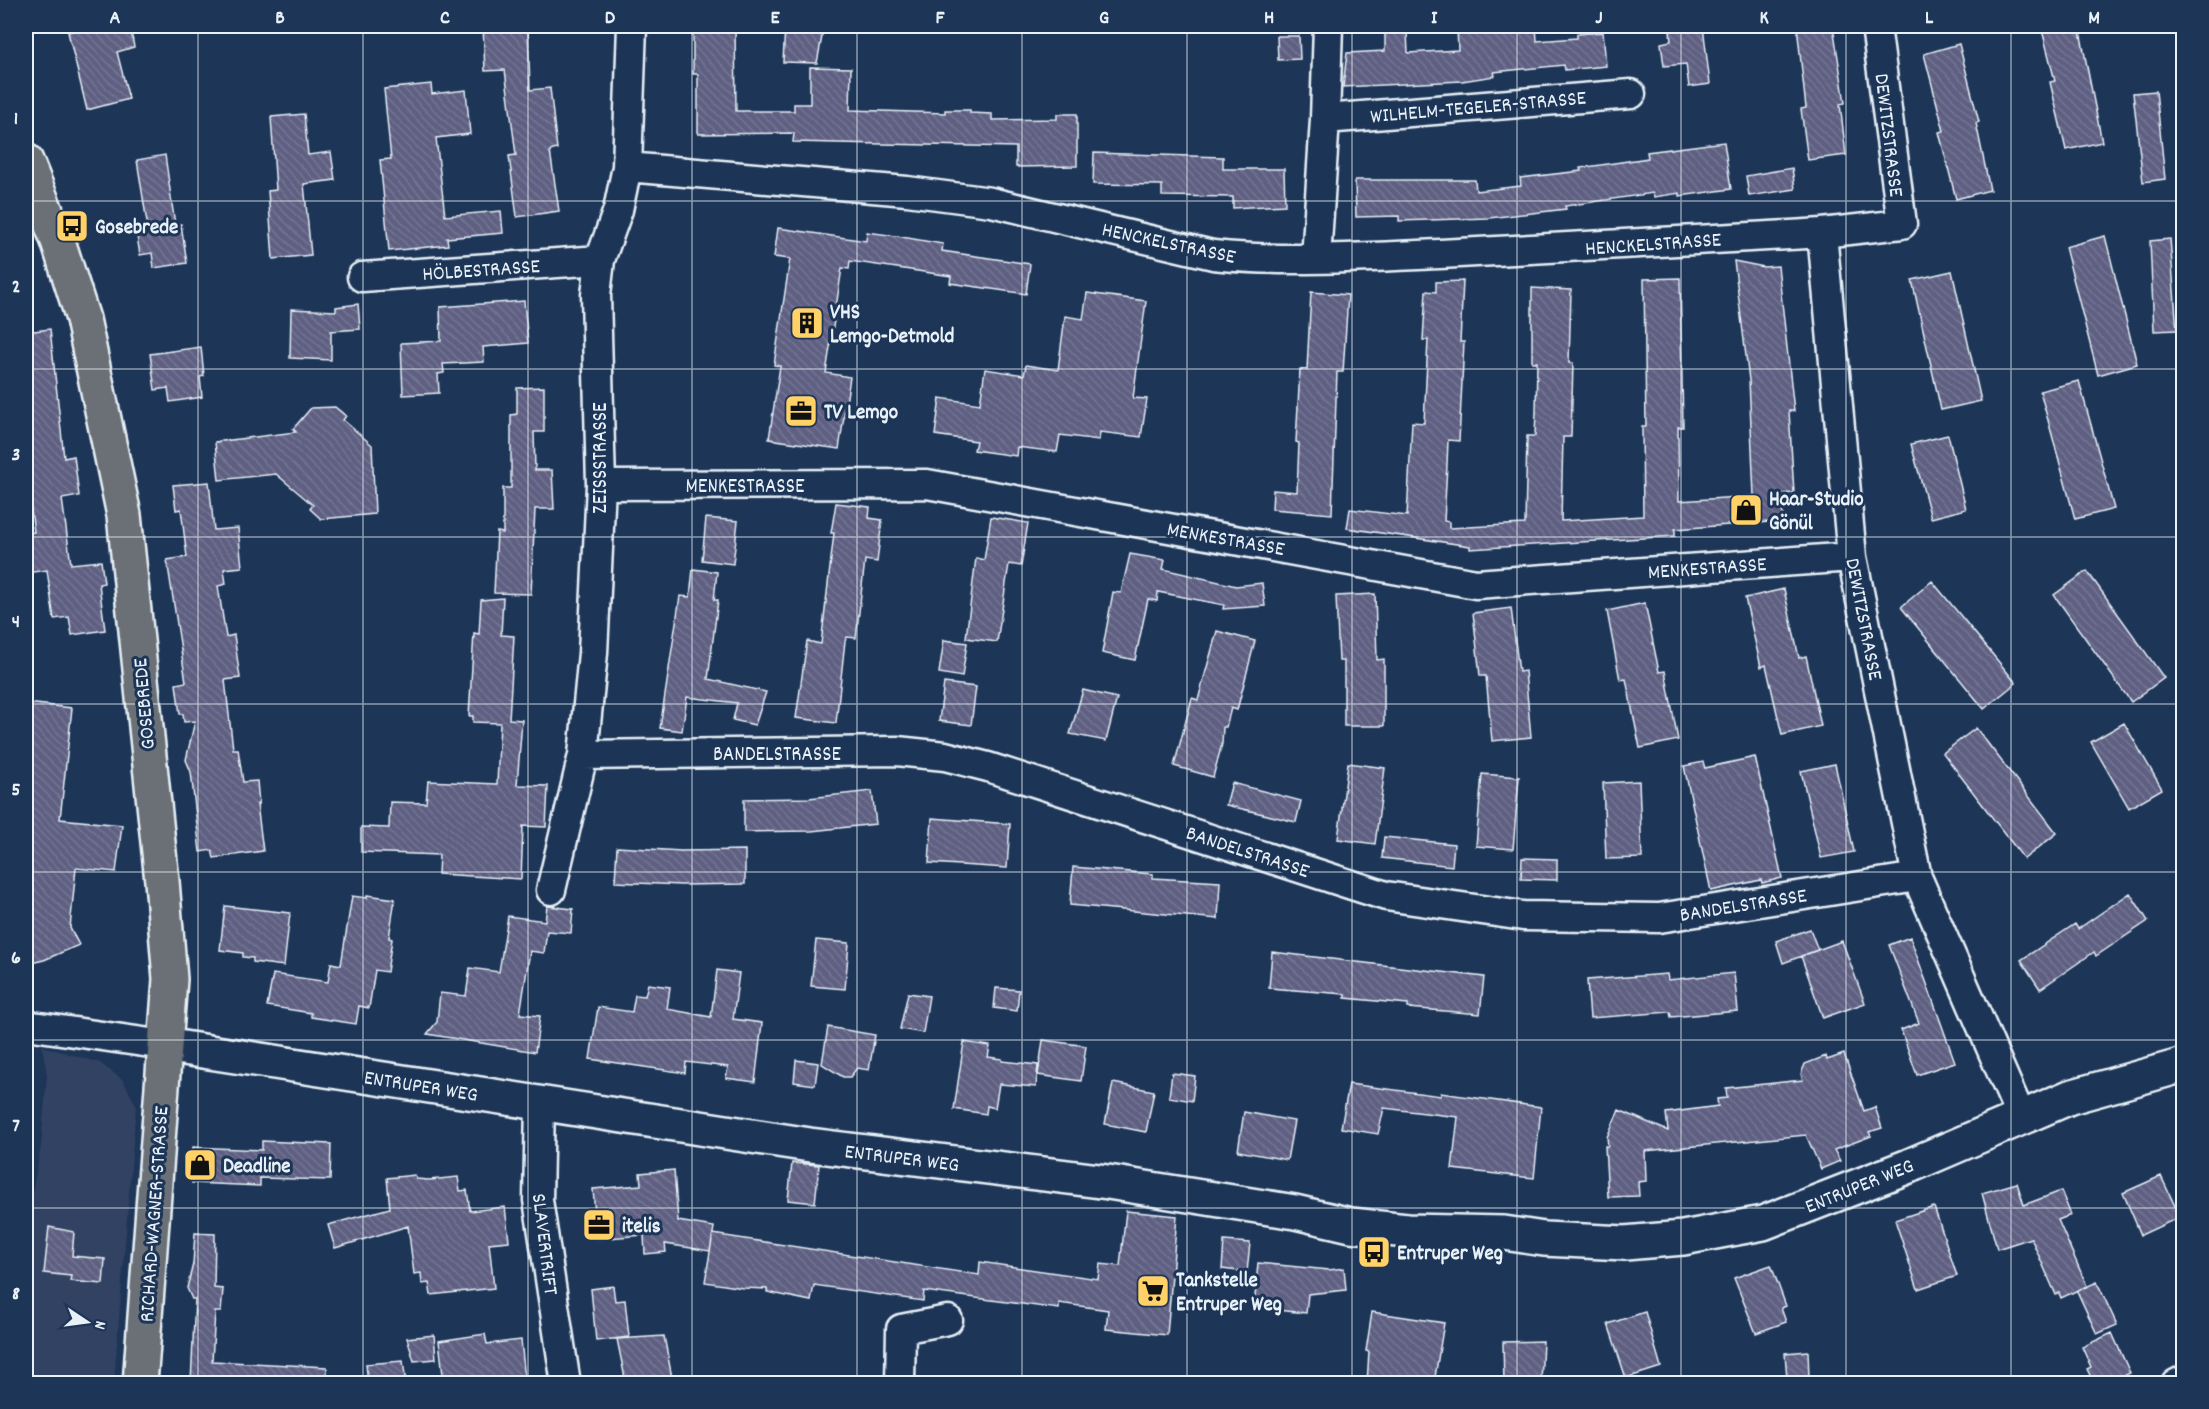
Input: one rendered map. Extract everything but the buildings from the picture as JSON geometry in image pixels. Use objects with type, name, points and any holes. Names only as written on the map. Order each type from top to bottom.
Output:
[{"type":"main road","name":"GOSEBREDE","points":[[26,161],[58,242],[83,319],[124,516],[170,979],[164,1045]]},
{"type":"main road","name":"ENTRUPER WEG","points":[[164,1045],[810,1145],[1131,1186],[1295,1212],[1351,1225],[1407,1231],[1504,1233],[1544,1239],[1625,1243],[1683,1238],[1763,1223],[1909,1166],[2070,1097],[2184,1065]]},
{"type":"main road","name":"RICHARD-WAGNER-STRASSE","points":[[140,1383],[164,1045]]},
{"type":"street","name":"ZEISSSTRASSE","points":[[551,890],[583,755],[593,653],[601,485],[596,295],[600,260],[618,210],[627,166],[632,26]]},
{"type":"street","points":[[1316,259],[1328,26]]},
{"type":"street","name":"DEWITZSTRASSE","points":[[1876,26],[1902,224],[1822,233],[1852,557],[1917,877],[2021,1117]]},
{"type":"street","name":"WILHELM-TEGELER-STRASSE","points":[[1325,119],[1631,94]]},
{"type":"street","name":"HENCKELSTRASSE","points":[[627,166],[907,191],[991,202],[1213,255],[1316,259],[1588,248],[1822,233]]},
{"type":"street","name":"HÖLBESTRASSE","points":[[362,277],[600,260]]},
{"type":"street","name":"MENKESTRASSE","points":[[601,485],[927,484],[1476,584],[1852,557]]},
{"type":"street","name":"BANDELSTRASSE","points":[[583,755],[897,751],[945,756],[988,767],[1386,896],[1523,916],[1659,918],[1917,877]]},
{"type":"street","name":"ENTRUPER WEG","points":[[26,1024],[164,1045]]},
{"type":"street","name":"SLAVERTRIFT","points":[[540,1104],[538,1200],[566,1383]]},
{"type":"street","points":[[900,1383],[901,1329],[948,1320]]},
{"type":"street","points":[[2176,1383],[2184,1380]]},
{"type":"shaded area","points":[[42,1046],[100,1063],[123,1080],[136,1105],[114,1383],[26,1383],[26,1224],[41,1146],[47,1075]]},
{"type":"place","name":"Gosebrede","points":[[72,226]]},
{"type":"place","name":"VHS Lemgo-Detmold","points":[[807,323]]},
{"type":"place","name":"TV Lemgo","points":[[801,411]]},
{"type":"place","name":"Haar-Studio Gönül","points":[[1746,510]]},
{"type":"place","name":"Deadline","points":[[200,1165]]},
{"type":"place","name":"itelis","points":[[599,1225]]},
{"type":"place","name":"Entruper Weg","points":[[1374,1252]]},
{"type":"place","name":"Tankstelle Entruper Weg","points":[[1153,1291]]}]
